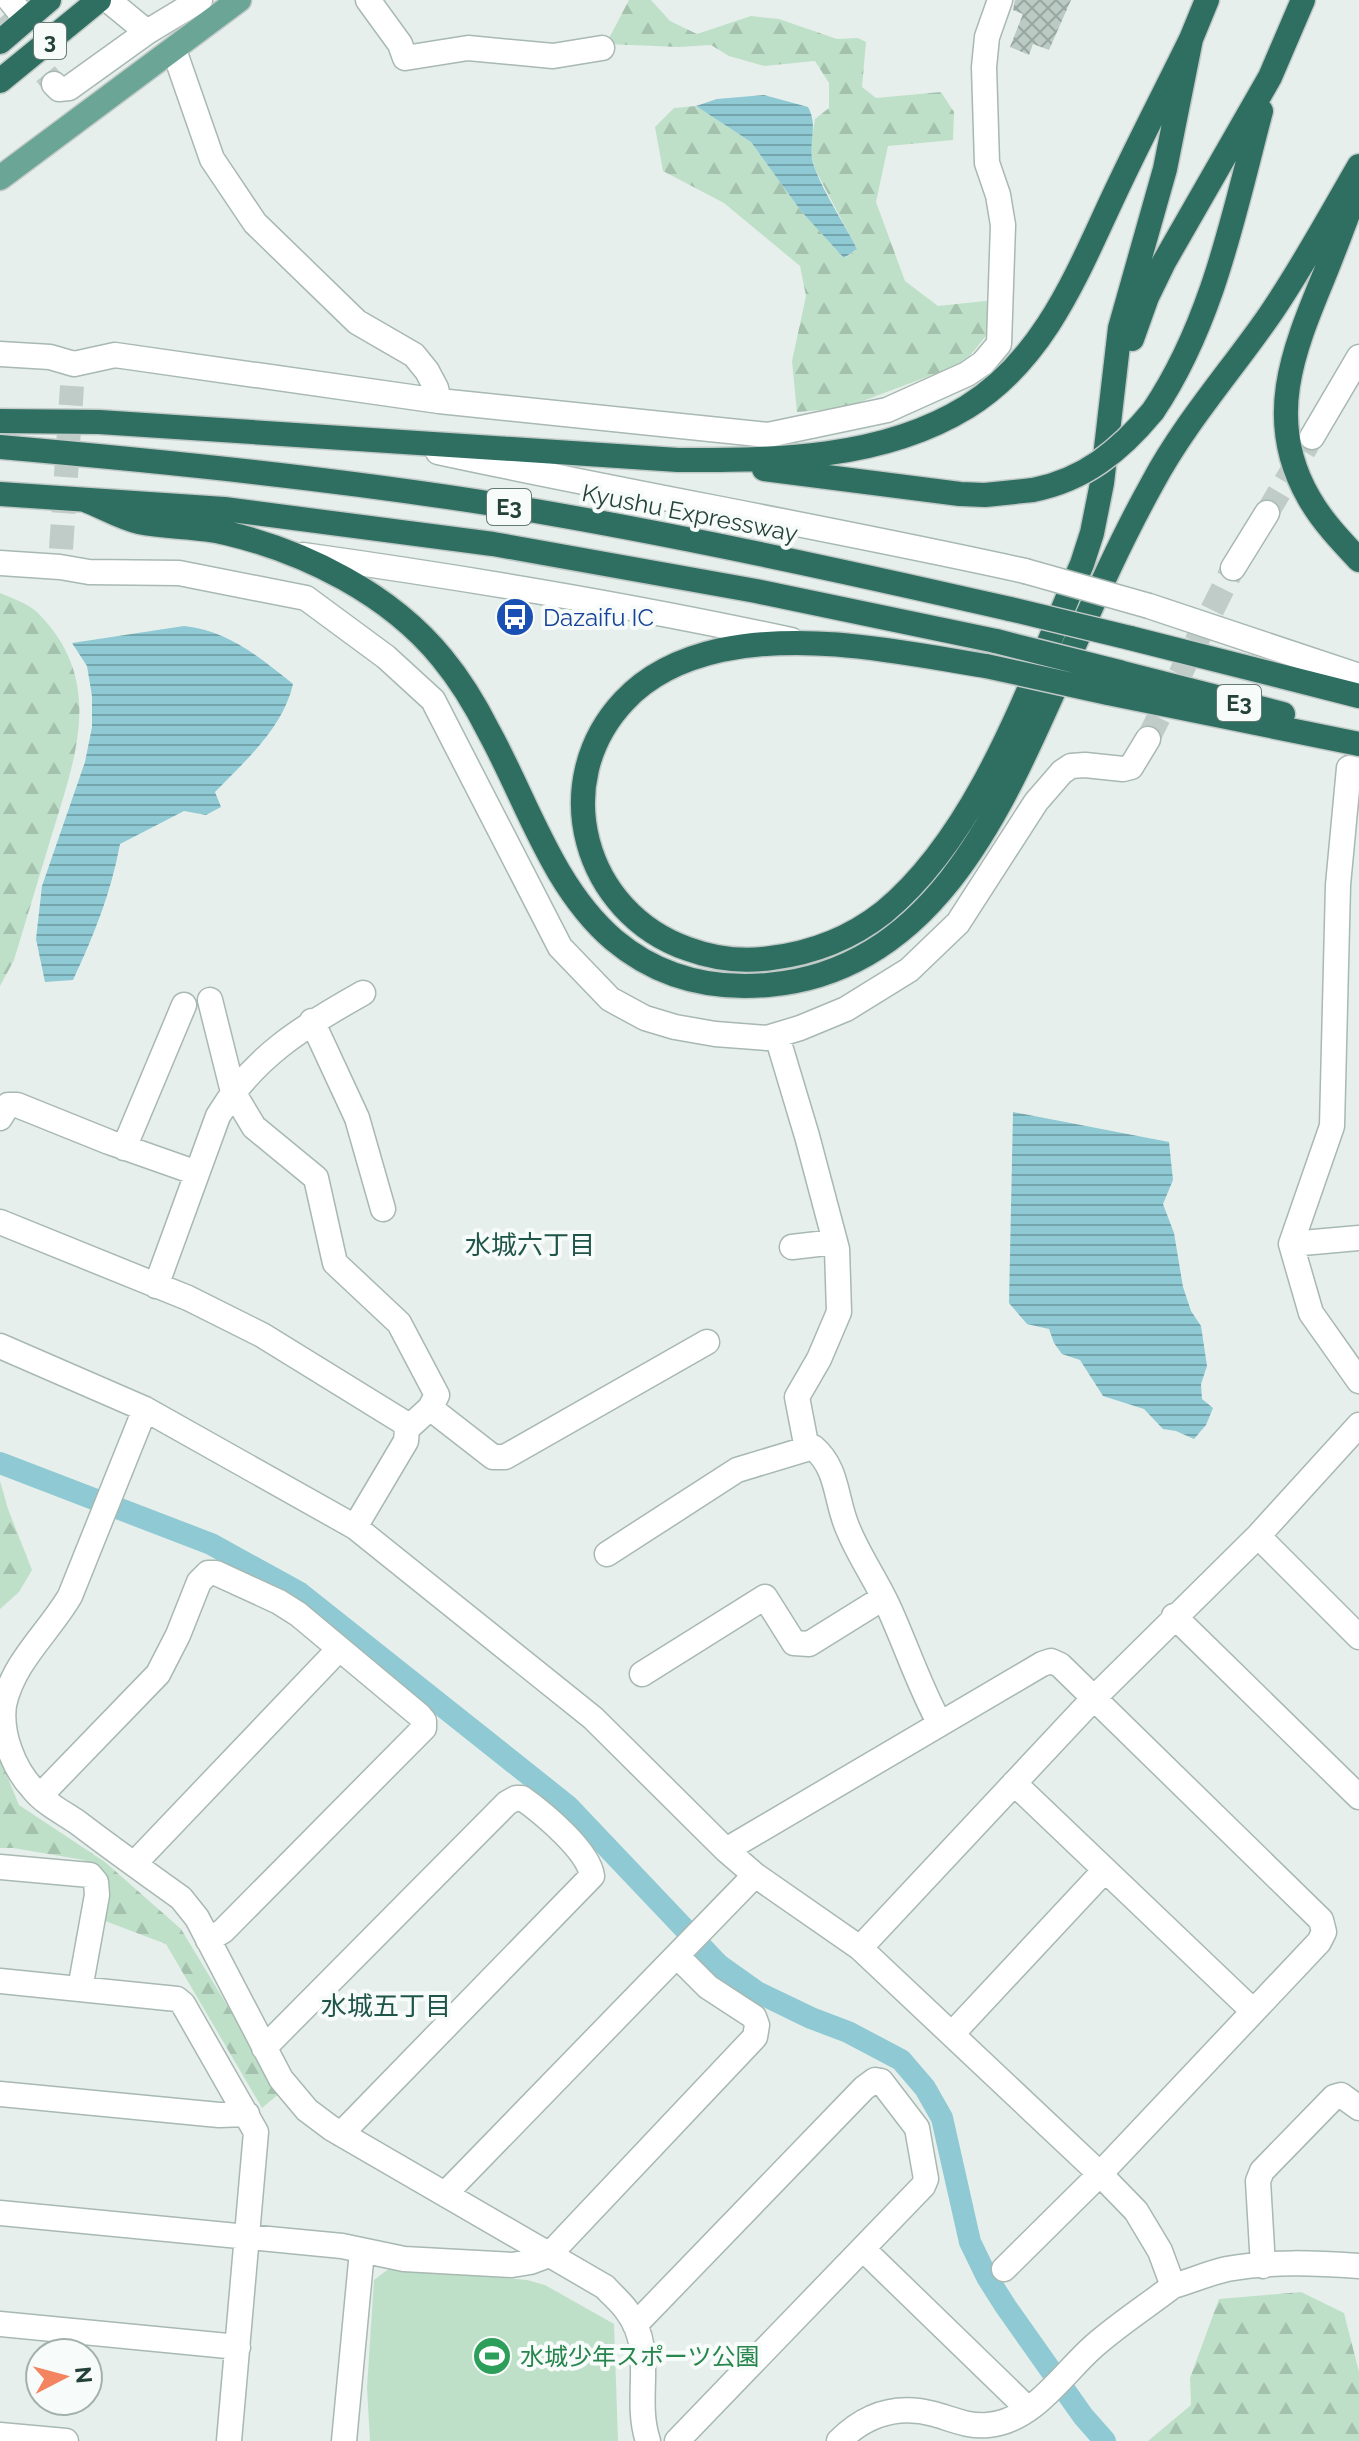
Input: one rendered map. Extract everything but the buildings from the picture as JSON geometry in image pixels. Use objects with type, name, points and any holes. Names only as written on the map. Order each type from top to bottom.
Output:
[{"type":"highway","name":"3","points":[[0,42],[49,0]]},
{"type":"highway","name":"3","points":[[3,80],[99,0]]},
{"type":"highway","points":[[678,460],[757,460],[841,451],[874,444],[939,422],[967,407],[996,385],[1021,362],[1059,309],[1191,39],[1207,0]]},
{"type":"highway","points":[[1303,0],[1270,77],[1147,297],[1122,369],[1092,533],[1082,564],[999,753],[979,794],[936,858],[883,913],[851,934],[822,947],[788,956],[759,960],[729,959],[671,943],[646,929],[624,910],[605,886],[593,860],[585,829],[583,798],[587,768],[596,742],[625,700],[647,681],[680,663],[721,650],[748,646],[809,644],[891,650],[986,666],[1114,682],[1359,744]]},
{"type":"highway","points":[[1111,419],[1120,328],[1165,169],[1191,39]]},
{"type":"highway","points":[[0,421],[99,422],[678,460],[948,493],[985,495],[1054,486],[1096,466],[1118,449],[1153,411],[1182,363],[1213,287],[1270,77]]},
{"type":"highway","points":[[85,500],[137,522],[223,532],[290,553],[384,604],[441,656],[465,690],[568,887],[590,916],[635,956],[663,972],[691,981],[723,986],[786,984],[846,965],[882,945],[921,913],[962,864],[984,832],[1021,763],[1114,556],[1154,480],[1206,400],[1288,288],[1359,166]]},
{"type":"highway","points":[[1359,186],[1299,335],[1290,366],[1286,408],[1290,448],[1308,496],[1322,518],[1359,560]]},
{"type":"highway","name":"Kyushu Expressway","points":[[0,447],[276,473],[508,507],[763,555],[1010,609],[1359,696]]},
{"type":"highway","name":"E3","points":[[0,494],[224,509],[493,544],[756,591],[996,641],[1114,682],[1359,733]]},
{"type":"main road","points":[[0,178],[239,0]]},
{"type":"street","points":[[10,0],[26,20]]},
{"type":"street","points":[[108,0],[147,32]]},
{"type":"street","points":[[54,84],[59,89],[69,88],[147,32],[200,0]]},
{"type":"street","points":[[368,0],[400,44],[405,58],[468,48],[553,56],[602,48]]},
{"type":"street","points":[[0,354],[50,357],[73,375],[115,355],[439,401],[768,435],[887,410],[952,382],[983,363],[999,344],[1003,225],[998,195],[987,163],[984,67],[987,37],[1000,0]]},
{"type":"street","points":[[174,50],[212,159],[255,223],[357,322],[414,355],[427,371],[439,401]]},
{"type":"street","points":[[1312,437],[1359,357]]},
{"type":"street","points":[[389,441],[1025,571],[1149,606],[1359,676]]},
{"type":"street","points":[[1233,568],[1267,513]]},
{"type":"street","points":[[290,553],[481,580],[689,618],[809,644]]},
{"type":"street","points":[[0,563],[60,558],[89,572],[179,573],[306,598],[386,657],[433,700],[560,947],[610,999],[645,1018],[675,1027],[741,1037],[777,1036],[846,1009],[909,970],[958,923],[1036,802],[1055,779],[1071,766],[1131,767],[1148,739]]},
{"type":"street","points":[[1359,770],[1349,768],[1349,889],[1332,1126],[1291,1244],[1311,1313],[1359,1381]]},
{"type":"street","points":[[156,1286],[218,1116],[233,1092],[259,1062],[312,1021],[363,993]]},
{"type":"street","points":[[210,1000],[233,1092],[254,1127],[316,1178],[335,1263],[399,1323],[437,1395],[430,1408],[407,1429]]},
{"type":"street","points":[[124,1148],[184,1005]]},
{"type":"street","points":[[312,1021],[357,1118],[383,1209]]},
{"type":"street","points":[[777,1036],[835,1242],[839,1312],[819,1359],[797,1397],[807,1449]]},
{"type":"street","points":[[0,1118],[8,1105],[17,1105],[124,1148],[197,1173]]},
{"type":"street","points":[[0,1222],[188,1298],[262,1335],[403,1422],[407,1429],[406,1441],[355,1527]]},
{"type":"street","points":[[1291,1244],[1359,1238]]},
{"type":"street","points":[[792,1247],[835,1242]]},
{"type":"street","points":[[430,1408],[493,1457],[505,1457],[707,1342]]},
{"type":"street","points":[[0,1346],[145,1409],[355,1527],[593,1718],[755,1875],[860,1948],[1136,2211],[1160,2251],[1173,2286]]},
{"type":"street","points":[[145,1409],[70,1596],[15,1675],[3,1707],[5,1734],[15,1766],[40,1796],[181,1898],[197,1918],[281,2079],[307,2110],[341,2134],[605,2287],[628,2311],[641,2337],[644,2364],[641,2411],[648,2441]]},
{"type":"street","points":[[860,1948],[1094,1698],[1258,1536],[1359,1425]]},
{"type":"street","points":[[607,1554],[737,1470],[813,1447],[825,1457],[835,1477],[846,1525],[940,1724]]},
{"type":"street","points":[[1258,1536],[1359,1637]]},
{"type":"street","points":[[40,1796],[158,1674],[199,1582],[208,1573],[216,1573],[298,1614],[419,1715],[424,1721],[424,1728],[223,1931],[208,1940]]},
{"type":"street","points":[[642,1674],[765,1597],[794,1643],[809,1644],[883,1598]]},
{"type":"street","points":[[1174,1616],[1359,1797]]},
{"type":"street","points":[[134,1864],[339,1649]]},
{"type":"street","points":[[726,1850],[1051,1661],[1060,1665],[1321,1920],[1324,1932],[1319,1942],[1100,2174],[1004,2269]]},
{"type":"street","points":[[1014,1783],[1253,2011]]},
{"type":"street","points":[[264,2048],[507,1803],[522,1798],[575,1846],[588,1862],[592,1876],[341,2134]]},
{"type":"street","points":[[0,1867],[90,1875],[96,1882],[97,1895],[80,1989]]},
{"type":"street","points":[[952,2034],[1105,1870]]},
{"type":"street","points":[[445,2194],[755,1875]]},
{"type":"street","points":[[0,2213],[342,2246],[404,2259],[512,2265],[549,2255],[755,2037],[757,2025],[754,2017],[708,1987],[677,1956]]},
{"type":"street","points":[[0,1981],[177,1999],[183,2004],[256,2132],[229,2441]]},
{"type":"street","points":[[635,2325],[864,2088],[875,2080],[881,2081],[917,2128],[926,2179],[923,2186],[677,2441]]},
{"type":"street","points":[[0,2094],[219,2115],[247,2114]]},
{"type":"street","points":[[1263,2266],[1258,2181],[1262,2171],[1334,2097],[1341,2095],[1359,2108]]},
{"type":"street","points":[[864,2250],[1027,2408]]},
{"type":"street","points":[[344,2441],[362,2251]]},
{"type":"street","points":[[839,2441],[852,2428],[881,2412],[909,2409],[962,2424],[990,2425],[1027,2408],[1047,2394],[1094,2346],[1173,2286],[1227,2269],[1312,2263],[1359,2266]]},
{"type":"street","points":[[0,2324],[238,2347]]},
{"type":"street","points":[[0,2435],[66,2441]]},
{"type":"green space","points":[[629,0],[651,0],[670,21],[697,34],[751,16],[779,19],[837,39],[858,38],[866,42],[862,87],[876,98],[941,92],[954,112],[953,140],[888,146],[876,202],[905,281],[938,306],[985,301],[1012,304],[964,363],[844,408],[797,412],[792,361],[806,296],[800,266],[724,203],[663,171],[655,127],[674,108],[696,106],[751,142],[801,211],[845,258],[857,249],[815,169],[810,149],[815,119],[829,108],[829,83],[815,61],[764,66],[729,56],[711,45],[606,44]]},
{"type":"green space","points":[[0,593],[38,613],[59,638],[72,664],[78,691],[79,718],[76,745],[62,802],[14,960],[0,986]]},
{"type":"green space","points":[[0,1481],[32,1570],[19,1592],[0,1609]]},
{"type":"green space","points":[[0,1759],[19,1805],[105,1862],[181,1929],[280,2093],[262,2108],[166,1944],[105,1921],[106,1887],[84,1860],[0,1848]]},
{"type":"green space","name":"水城少年スポーツ公園","points":[[390,2268],[527,2280],[545,2285],[614,2324],[618,2441],[370,2441],[367,2388],[374,2280]]},
{"type":"green space","points":[[1301,2292],[1344,2313],[1359,2372],[1359,2441],[1148,2441],[1191,2405],[1190,2378],[1219,2299]]},
{"type":"water","points":[[764,95],[808,107],[813,122],[811,152],[815,169],[857,249],[844,258],[801,211],[751,142],[696,106],[717,99]]},
{"type":"water","points":[[184,626],[215,633],[255,655],[293,684],[288,700],[262,743],[215,792],[221,807],[206,815],[184,811],[120,844],[101,914],[73,980],[45,982],[36,939],[42,886],[85,762],[92,727],[92,696],[87,666],[72,643]]},
{"type":"water","points":[[1013,1112],[1169,1142],[1173,1180],[1163,1204],[1174,1233],[1183,1287],[1191,1311],[1201,1326],[1207,1366],[1201,1384],[1202,1399],[1213,1408],[1206,1425],[1194,1439],[1163,1429],[1144,1409],[1103,1396],[1080,1360],[1062,1354],[1049,1329],[1027,1324],[1009,1303]]},
{"type":"waterway","points":[[0,1463],[211,1544],[300,1593],[568,1806],[719,1965],[757,1992],[848,2032],[901,2060],[925,2088],[942,2118],[970,2242],[987,2277],[1083,2416],[1105,2441]]},
{"type":"tunnel","points":[[0,18],[54,84]]},
{"type":"tunnel","points":[[61,549],[72,386]]},
{"type":"tunnel","points":[[1267,513],[1312,437]]},
{"type":"tunnel","points":[[1148,739],[1233,568]]},
{"type":"place","name":"Dazaifu IC","points":[[515,617]]},
{"type":"place","name":"水城少年スポーツ公園","points":[[492,2356]]},
{"type":"district","name":"水城六丁目","points":[[530,1245]]},
{"type":"district","name":"水城五丁目","points":[[386,2006]]}]
